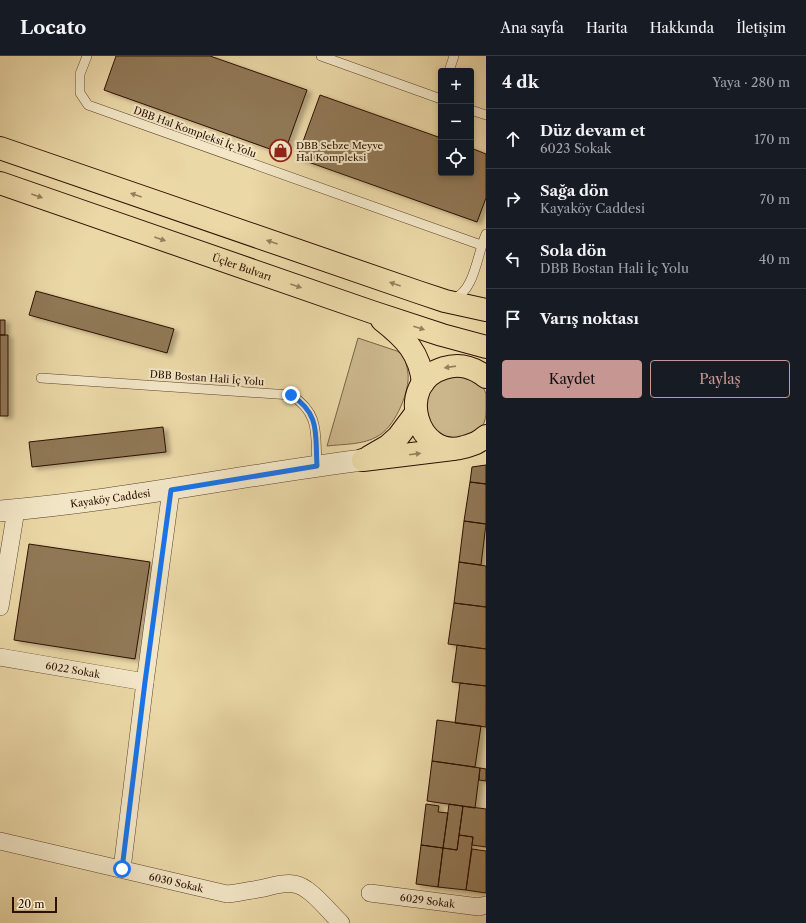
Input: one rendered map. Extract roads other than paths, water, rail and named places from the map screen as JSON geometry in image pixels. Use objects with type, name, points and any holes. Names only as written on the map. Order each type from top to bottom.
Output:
[{"type":"main road","points":[[0,135],[16,148],[47,164]]},
{"type":"main road","points":[[0,148],[445,301],[486,310]]},
{"type":"main road","name":"Üçler Bulvarı","points":[[0,183],[372,312],[442,335],[486,347]]},
{"type":"main road","points":[[372,312],[393,328],[410,346],[418,358],[423,383]]},
{"type":"main road","points":[[486,377],[477,370],[464,366],[450,366],[438,369],[427,377],[419,388],[415,400],[416,413],[420,426],[428,436],[438,444],[451,448],[459,448],[479,443],[486,436]]},
{"type":"main road","points":[[363,460],[388,446],[398,437],[416,413]]},
{"type":"main road","points":[[363,460],[486,445]]},
{"type":"street","name":"Kayaköy Caddesi","points":[[8,510],[171,490],[363,460]]},
{"type":"street","points":[[122,869],[171,490]]},
{"type":"street","points":[[0,607],[8,510]]},
{"type":"street","name":"6022 Sokak","points":[[0,657],[145,682]]},
{"type":"street","name":"6030 Sokak","points":[[0,841],[227,894],[284,884],[295,884],[306,889],[341,923]]},
{"type":"street","name":"6029 Sokak","points":[[370,893],[479,907],[486,905]]},
{"type":"lane","name":"DBB Hal Kompleksi İç Yolu","points":[[87,56],[80,74],[80,93],[88,105],[481,245]]},
{"type":"lane","points":[[321,56],[438,96]]},
{"type":"lane","points":[[450,68],[454,56]]},
{"type":"lane","points":[[474,111],[486,115]]},
{"type":"lane","points":[[445,301],[455,298],[466,289],[470,282],[481,245],[486,234]]},
{"type":"lane","name":"DBB Bostan Hali İç Yolu","points":[[41,378],[291,395],[307,408],[314,419],[317,466]]},
{"type":"place","name":"DBB Sebze Meyve Hal Kompleksi","points":[[281,151]]}]
